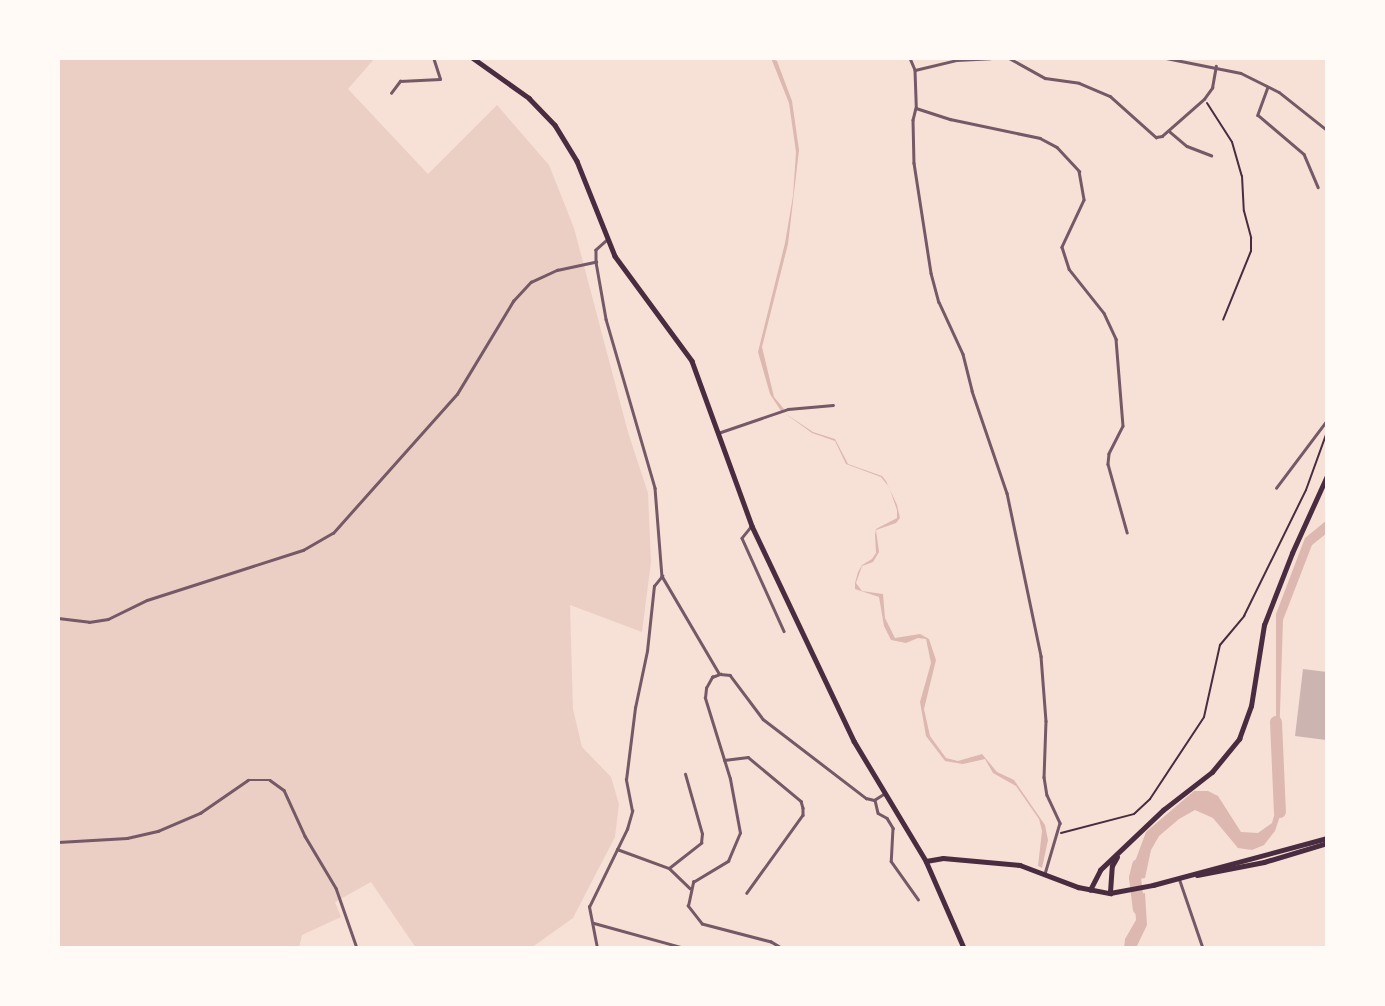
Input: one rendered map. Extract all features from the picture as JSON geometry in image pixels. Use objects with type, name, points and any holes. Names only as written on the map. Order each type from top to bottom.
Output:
[{"type":"main road","points":[[473,58],[529,98],[559,131],[577,162],[607,240],[626,274],[692,361],[752,526],[854,741],[926,861],[964,948]]},
{"type":"main road","points":[[1090,890],[1100,870],[1163,810],[1212,772],[1239,739],[1251,706],[1264,625],[1292,553],[1327,476]]},
{"type":"main road","points":[[926,861],[943,858],[993,861],[1045,874],[1090,890],[1110,892],[1264,862],[1327,840]]},
{"type":"main road","points":[[1110,892],[1112,866],[1119,853]]},
{"type":"street","points":[[391,93],[400,81],[440,79],[433,58]]},
{"type":"street","points":[[909,58],[915,70],[914,163],[931,272],[939,303],[963,354],[972,391],[1007,493],[1029,589],[1045,690],[1044,777],[1047,795],[1060,823],[1045,874]]},
{"type":"street","points":[[915,70],[957,60],[989,58]]},
{"type":"street","points":[[1009,58],[1045,78],[1079,83],[1110,96],[1156,137],[1169,131],[1204,99],[1216,78],[1216,66]]},
{"type":"street","points":[[1166,58],[1241,73],[1268,87],[1327,130]]},
{"type":"street","points":[[1268,87],[1258,115],[1304,154],[1318,187]]},
{"type":"street","points":[[916,108],[950,119],[1040,138],[1057,147],[1079,171],[1084,200],[1080,214],[1062,247],[1069,269],[1104,313],[1116,339],[1123,426],[1109,454],[1108,464],[1127,532]]},
{"type":"street","points":[[1169,131],[1187,146],[1211,155]]},
{"type":"street","points":[[607,240],[596,250],[596,262],[606,319],[655,488],[662,576],[720,674]]},
{"type":"street","points":[[58,618],[89,622],[108,619],[147,600],[303,550],[333,533],[457,394],[513,301],[531,282],[557,270],[596,262]]},
{"type":"street","points":[[718,433],[788,409],[833,405]]},
{"type":"street","points":[[1276,488],[1327,420]]},
{"type":"street","points":[[752,526],[742,538],[784,631]]},
{"type":"street","points":[[597,948],[589,907],[632,811],[626,780],[632,732],[647,651],[654,586],[662,576]]},
{"type":"street","points":[[781,948],[771,942],[702,924],[688,906],[690,888],[699,877],[717,871],[728,861],[737,846],[740,832],[724,760],[705,698],[706,688],[712,677],[730,675],[763,719],[866,798],[874,800],[885,793]]},
{"type":"street","points":[[724,760],[748,757],[801,801],[803,808],[803,815],[747,893]]},
{"type":"street","points":[[669,868],[701,843],[702,834],[685,774]]},
{"type":"street","points":[[58,842],[127,838],[158,831],[200,813],[248,780],[270,780],[284,789],[305,836],[337,888],[357,948]]},
{"type":"street","points":[[874,800],[878,813],[887,818],[893,828],[891,861],[918,899]]},
{"type":"street","points":[[617,849],[669,868],[690,888]]},
{"type":"street","points":[[1179,878],[1203,948]]},
{"type":"street","points":[[594,923],[685,948]]},
{"type":"path","points":[[1204,99],[1232,142],[1242,176],[1244,211],[1251,238],[1251,251],[1223,320]]},
{"type":"path","points":[[1054,837],[1134,814],[1150,799],[1204,717],[1220,645],[1244,616],[1306,490],[1327,432]]},
{"type":"shaded area","points":[[58,58],[375,58],[348,89],[428,174],[497,105],[549,165],[574,228],[628,432],[648,493],[651,562],[642,632],[570,605],[573,709],[582,747],[611,777],[619,804],[615,837],[573,918],[531,948],[416,948],[371,882],[335,902],[341,917],[302,935],[299,948],[58,948]]},
{"type":"shaded area","points":[[771,58],[777,61],[792,101],[799,150],[788,244],[762,347],[774,397],[784,409],[781,411],[770,394],[758,352],[785,243],[793,196],[796,152],[789,103]]},
{"type":"shaded area","points":[[783,412],[813,432],[835,439],[848,464],[882,476],[888,486],[881,477],[846,464],[835,441],[812,433]]},
{"type":"shaded area","points":[[890,489],[900,518],[896,523],[876,530],[879,552],[873,562],[862,566],[856,583],[862,591],[883,594],[885,618],[895,638],[920,634],[929,639],[936,660],[924,709],[930,736],[946,758],[958,761],[982,754],[997,772],[1014,780],[1045,825],[1048,840],[1042,868],[1038,866],[1042,831],[1039,819],[1016,786],[993,773],[985,759],[963,764],[945,761],[926,736],[920,702],[931,663],[926,639],[918,638],[906,643],[891,640],[884,626],[879,597],[855,589],[855,583],[858,572],[862,565],[876,553],[875,535],[876,529],[897,518]]},
{"type":"shaded area","points":[[1327,520],[1327,533],[1312,545],[1283,620],[1279,743],[1284,804],[1275,831],[1264,845],[1252,850],[1238,848],[1213,818],[1195,810],[1159,836],[1151,850],[1145,878],[1133,880],[1130,875],[1146,832],[1194,791],[1208,791],[1218,796],[1241,832],[1258,833],[1272,823],[1280,795],[1276,747],[1276,614],[1305,538]]},
{"type":"shaded area","points":[[1145,893],[1147,925],[1136,948],[1124,948],[1125,939],[1136,920],[1134,895]]},
{"type":"building","points":[[1303,669],[1327,672],[1326,740],[1295,736]]},
{"type":"waterway","points":[[1276,722],[1280,812]]},
{"type":"waterway","points":[[1138,865],[1135,878],[1139,909]]}]
